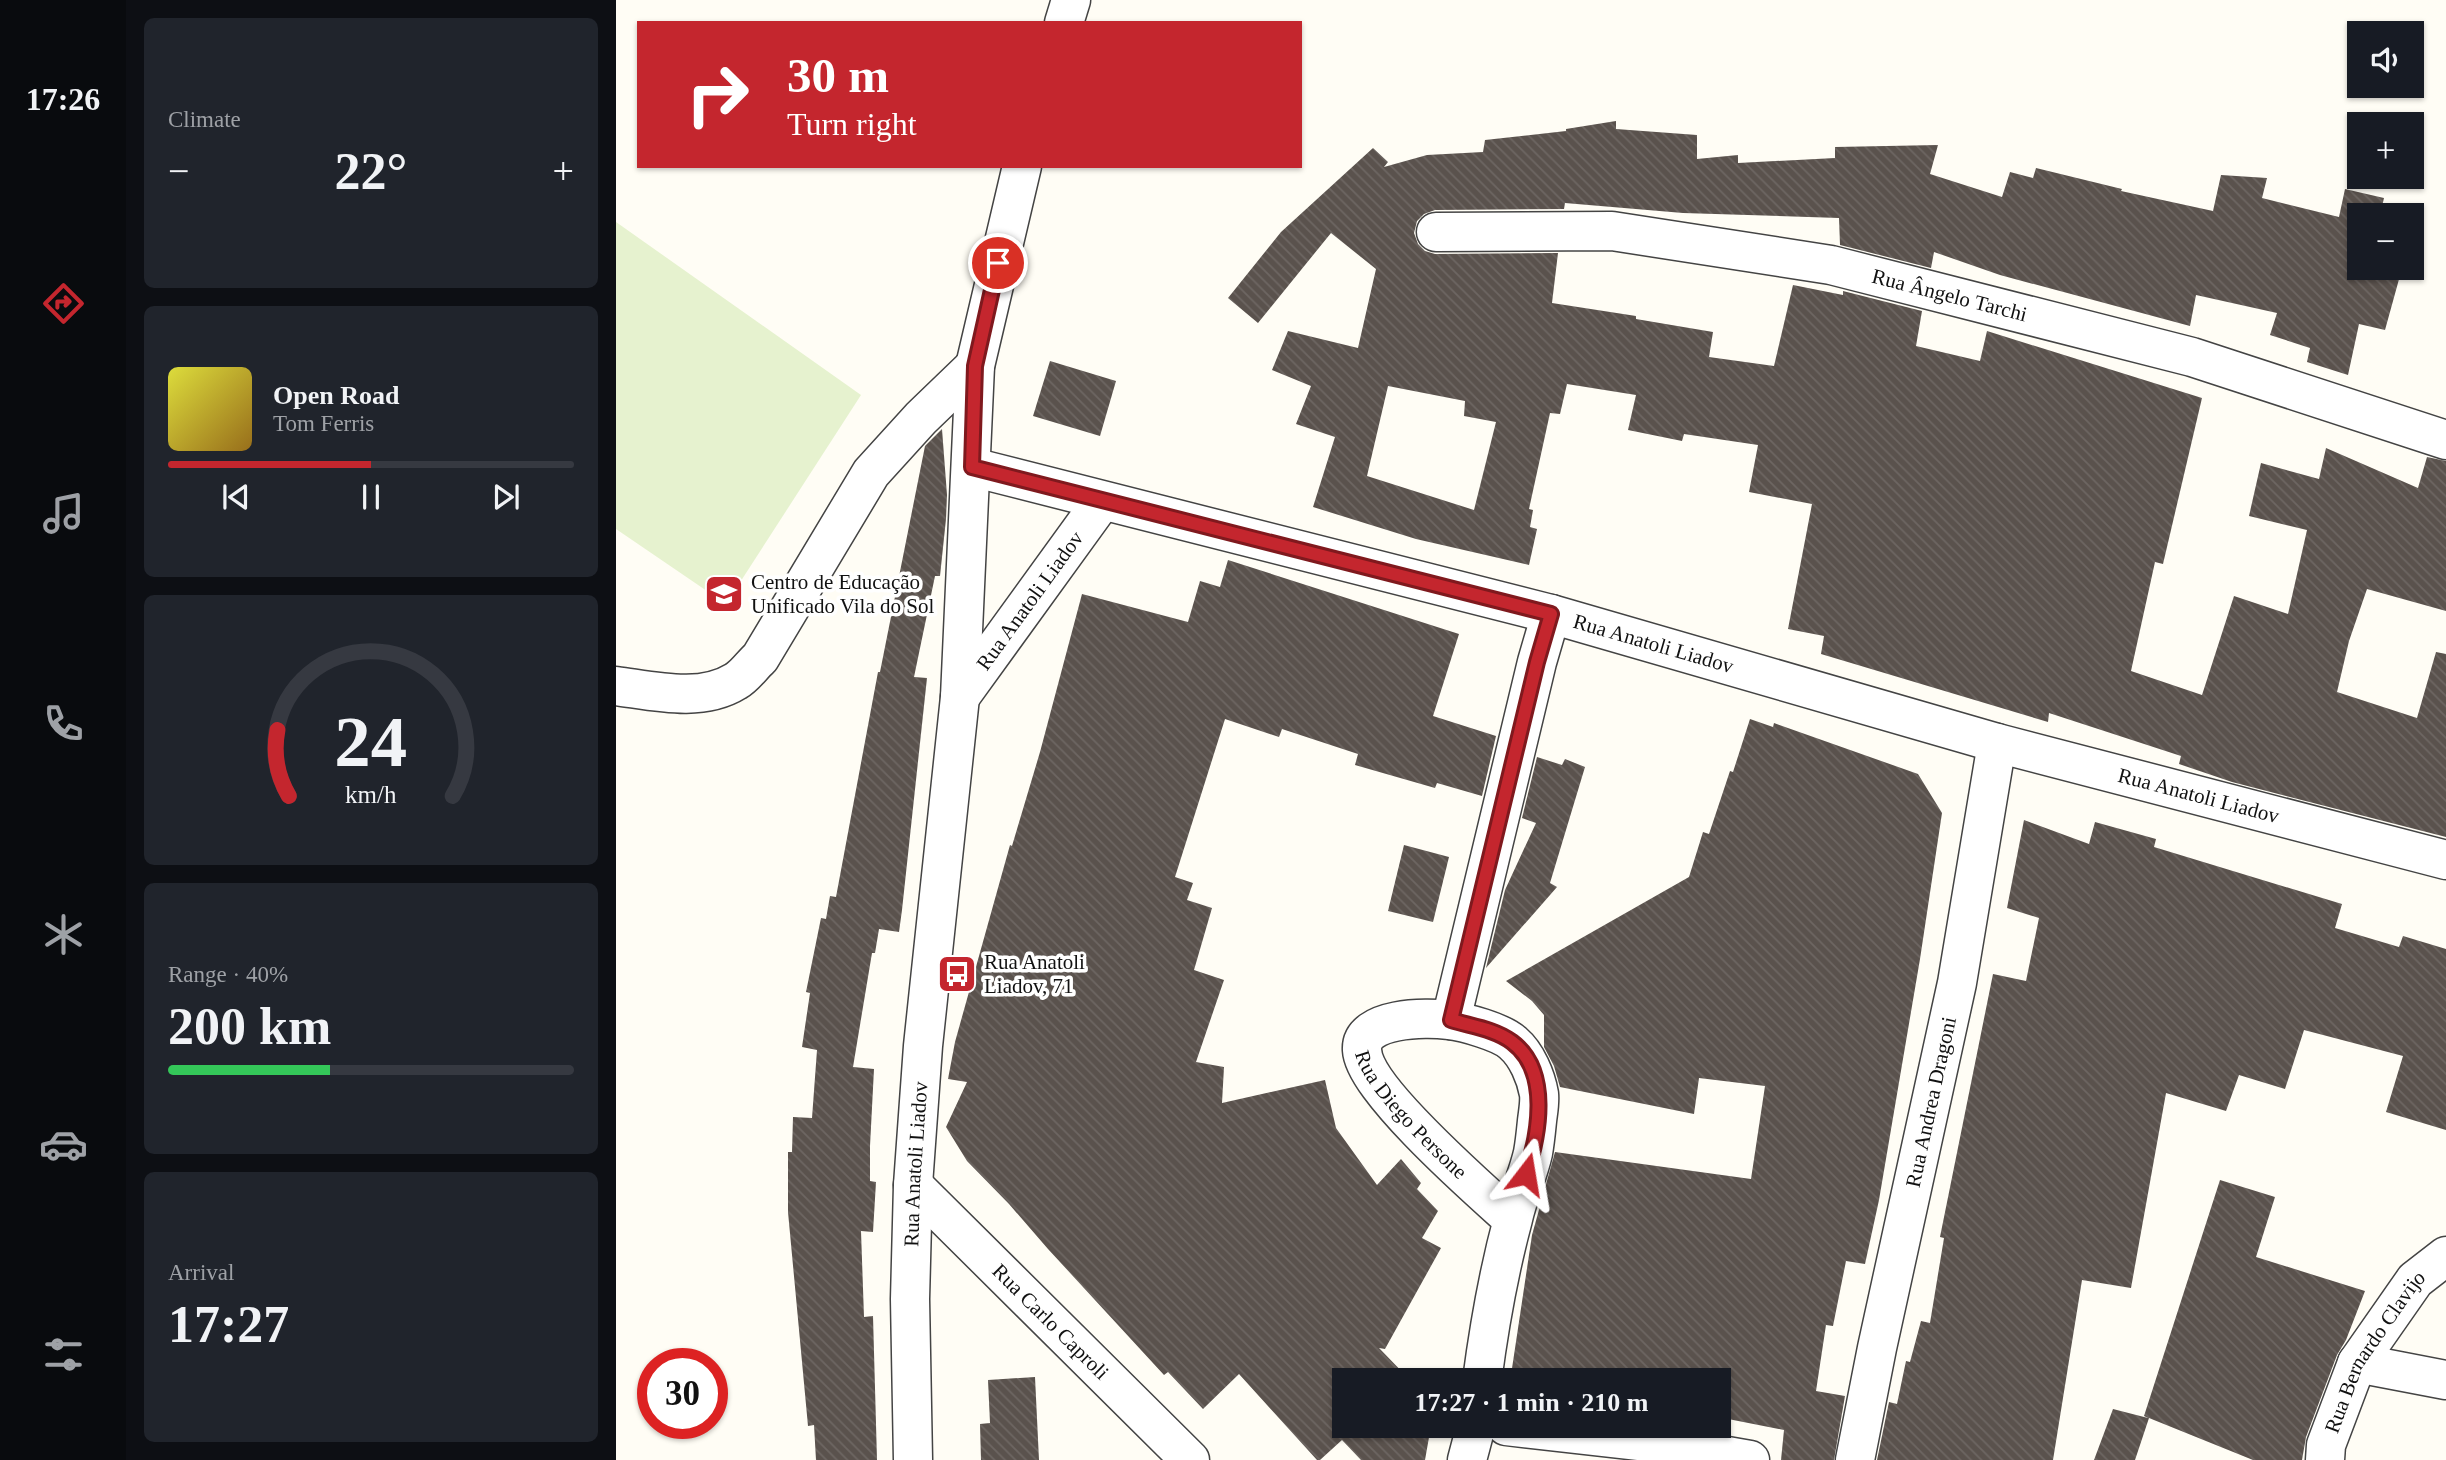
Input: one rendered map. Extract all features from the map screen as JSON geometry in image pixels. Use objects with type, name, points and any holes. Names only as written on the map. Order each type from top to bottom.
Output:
[{"type":"street","points":[[1065,21],[1072,0]]},
{"type":"street","points":[[960,696],[975,366],[1022,168]]},
{"type":"street","name":"Rua Ângelo Tarchi","points":[[1437,232],[1612,231],[1831,265],[2192,357],[2446,440]]},
{"type":"street","points":[[616,687],[668,693],[713,692],[738,680],[760,658],[871,473],[921,418],[975,366]]},
{"type":"street","points":[[972,467],[1102,501]]},
{"type":"street","name":"Rua Anatoli Liadov","points":[[913,1460],[910,1299],[913,1185],[923,1046],[960,696],[1102,501],[1551,614],[1997,743],[2446,860]]},
{"type":"street","points":[[1451,1020],[1537,662],[1551,614]]},
{"type":"street","name":"Rua Andrea Dragoni","points":[[1855,1460],[1957,983],[1997,743]]},
{"type":"street","name":"Rua Diego Persone","points":[[1484,1368],[1513,1219],[1533,1152],[1539,1096],[1533,1072],[1513,1042],[1497,1034],[1451,1020],[1412,1019],[1374,1029],[1364,1039],[1362,1051],[1368,1069],[1436,1150],[1513,1219]]},
{"type":"street","name":"Rua Carlo Caproli","points":[[913,1185],[1190,1460]]},
{"type":"street","name":"Rua Bernardo Clavijo","points":[[2325,1460],[2326,1445],[2357,1363],[2415,1280],[2446,1256]]},
{"type":"street","points":[[2357,1363],[2446,1380]]},
{"type":"street","points":[[1467,1460],[1473,1438]]},
{"type":"street","points":[[1612,1438],[1750,1460]]},
{"type":"green space","points":[[616,222],[861,395],[726,604],[616,529]]},
{"type":"building","points":[[1616,121],[1616,129],[1697,135],[1697,159],[1738,155],[1738,163],[1835,158],[1835,147],[1938,145],[1930,174],[2002,197],[2010,172],[2033,178],[2036,168],[2122,189],[2121,191],[2213,211],[2221,175],[2267,178],[2262,198],[2339,217],[2345,189],[2384,198],[2383,203],[2347,203],[2347,280],[2399,280],[2385,330],[2359,324],[2348,375],[2307,362],[2310,348],[2270,335],[2277,313],[2196,295],[2190,326],[2000,275],[1934,252],[1931,268],[1840,245],[1839,218],[1683,213],[1565,203],[1564,209],[1435,210],[1424,214],[1417,221],[1414,233],[1418,244],[1425,251],[1435,254],[1558,253],[1552,303],[1713,332],[1709,357],[1774,366],[1793,285],[1843,295],[1843,291],[1922,311],[1916,346],[1980,361],[1987,331],[2202,398],[2163,564],[2155,562],[2131,671],[2202,695],[2234,596],[2288,614],[2307,530],[2249,516],[2261,463],[2319,479],[2326,448],[2418,488],[2427,457],[2446,461],[2446,611],[2367,589],[2349,641],[2337,692],[2417,718],[2436,652],[2446,654],[2446,837],[2232,782],[2179,764],[2181,756],[2049,713],[2048,722],[1821,654],[1824,636],[1788,629],[1812,504],[1749,492],[1758,445],[1684,434],[1682,441],[1628,430],[1636,395],[1567,384],[1560,414],[1550,413],[1529,509],[1533,510],[1530,527],[1537,529],[1529,565],[1416,539],[1313,507],[1335,437],[1296,424],[1311,386],[1272,370],[1288,331],[1358,348],[1376,269],[1331,233],[1258,323],[1228,298],[1281,232],[1373,148],[1388,162],[1384,167],[1427,155],[1483,152],[1485,140],[1566,131]],"holes":[[[1388,386],[1465,401],[1464,416],[1496,422],[1474,510],[1367,476]]]},
{"type":"building","points":[[1050,361],[1116,381],[1100,436],[1033,416]]},
{"type":"building","points":[[942,429],[946,519],[940,576],[935,576],[914,677],[927,678],[899,932],[879,929],[875,953],[872,953],[853,1067],[874,1069],[870,1146],[870,1181],[876,1182],[873,1232],[861,1231],[864,1317],[873,1316],[877,1460],[816,1460],[814,1425],[808,1426],[788,1212],[788,1152],[792,1152],[793,1117],[812,1118],[817,1050],[802,1047],[810,993],[806,992],[821,918],[826,919],[830,896],[836,897],[878,672],[925,446]]},
{"type":"building","points":[[1228,560],[1459,634],[1433,716],[1496,736],[1482,796],[1437,783],[1435,788],[1355,765],[1358,754],[1282,729],[1279,737],[1225,719],[1175,877],[1193,883],[1187,900],[1212,908],[1194,970],[1224,980],[1196,1062],[1224,1067],[1222,1103],[1325,1080],[1336,1128],[1377,1185],[1401,1159],[1421,1183],[1417,1189],[1438,1211],[1422,1238],[1441,1248],[1385,1349],[1379,1348],[1398,1368],[1332,1368],[1332,1438],[1429,1438],[1425,1460],[1361,1460],[1342,1440],[1317,1460],[1239,1374],[1203,1409],[1168,1372],[1164,1375],[967,1161],[946,1127],[967,1082],[948,1079],[955,1042],[1010,845],[1012,846],[1040,752],[1082,594],[1188,622],[1200,581],[1220,587]]},
{"type":"building","points":[[1750,719],[1773,727],[1774,723],[1918,774],[1942,813],[1879,1200],[1865,1264],[1846,1261],[1833,1326],[1826,1325],[1816,1391],[1845,1396],[1834,1460],[1781,1460],[1784,1430],[1731,1420],[1731,1368],[1512,1368],[1532,1235],[1555,1152],[1751,1179],[1765,1086],[1699,1078],[1694,1114],[1560,1087],[1554,1066],[1544,1047],[1544,1015],[1532,1001],[1506,981],[1689,877],[1703,832],[1709,834],[1730,771],[1733,772]]},
{"type":"building","points":[[1537,757],[1562,765],[1565,759],[1585,767],[1550,883],[1557,887],[1486,968],[1505,890],[1536,823],[1522,818]]},
{"type":"building","points":[[2024,820],[2089,844],[2095,822],[2156,839],[2154,847],[2342,904],[2335,928],[2399,947],[2403,936],[2446,949],[2446,1130],[2386,1112],[2403,1056],[2304,1030],[2285,1089],[2239,1075],[2226,1111],[2166,1093],[2131,1288],[2082,1280],[2053,1460],[1877,1460],[1889,1402],[1897,1404],[1906,1361],[1910,1362],[1921,1321],[1930,1323],[1944,1238],[1940,1237],[1993,974],[2026,981],[2039,918],[2007,908]]},
{"type":"building","points":[[1404,845],[1449,857],[1433,922],[1388,911]]},
{"type":"building","points":[[2220,1180],[2275,1197],[2256,1257],[2365,1291],[2306,1437],[2302,1460],[2253,1460],[2149,1418],[2135,1460],[2094,1460],[2113,1409],[2148,1418],[2144,1416]]},
{"type":"building","points":[[1035,1377],[1039,1460],[981,1460],[980,1424],[990,1423],[988,1380]]},
{"type":"place","name":"Centro de Educação Unificado Vila do Sol","points":[[724,594]]},
{"type":"place","name":"Rua Anatoli Liadov, 71","points":[[957,974]]},
{"type":"route","points":[[998,263],[975,366],[972,467],[1551,614],[1537,662],[1451,1020],[1497,1034],[1513,1042],[1533,1072],[1539,1096],[1533,1152],[1526,1174]]}]
